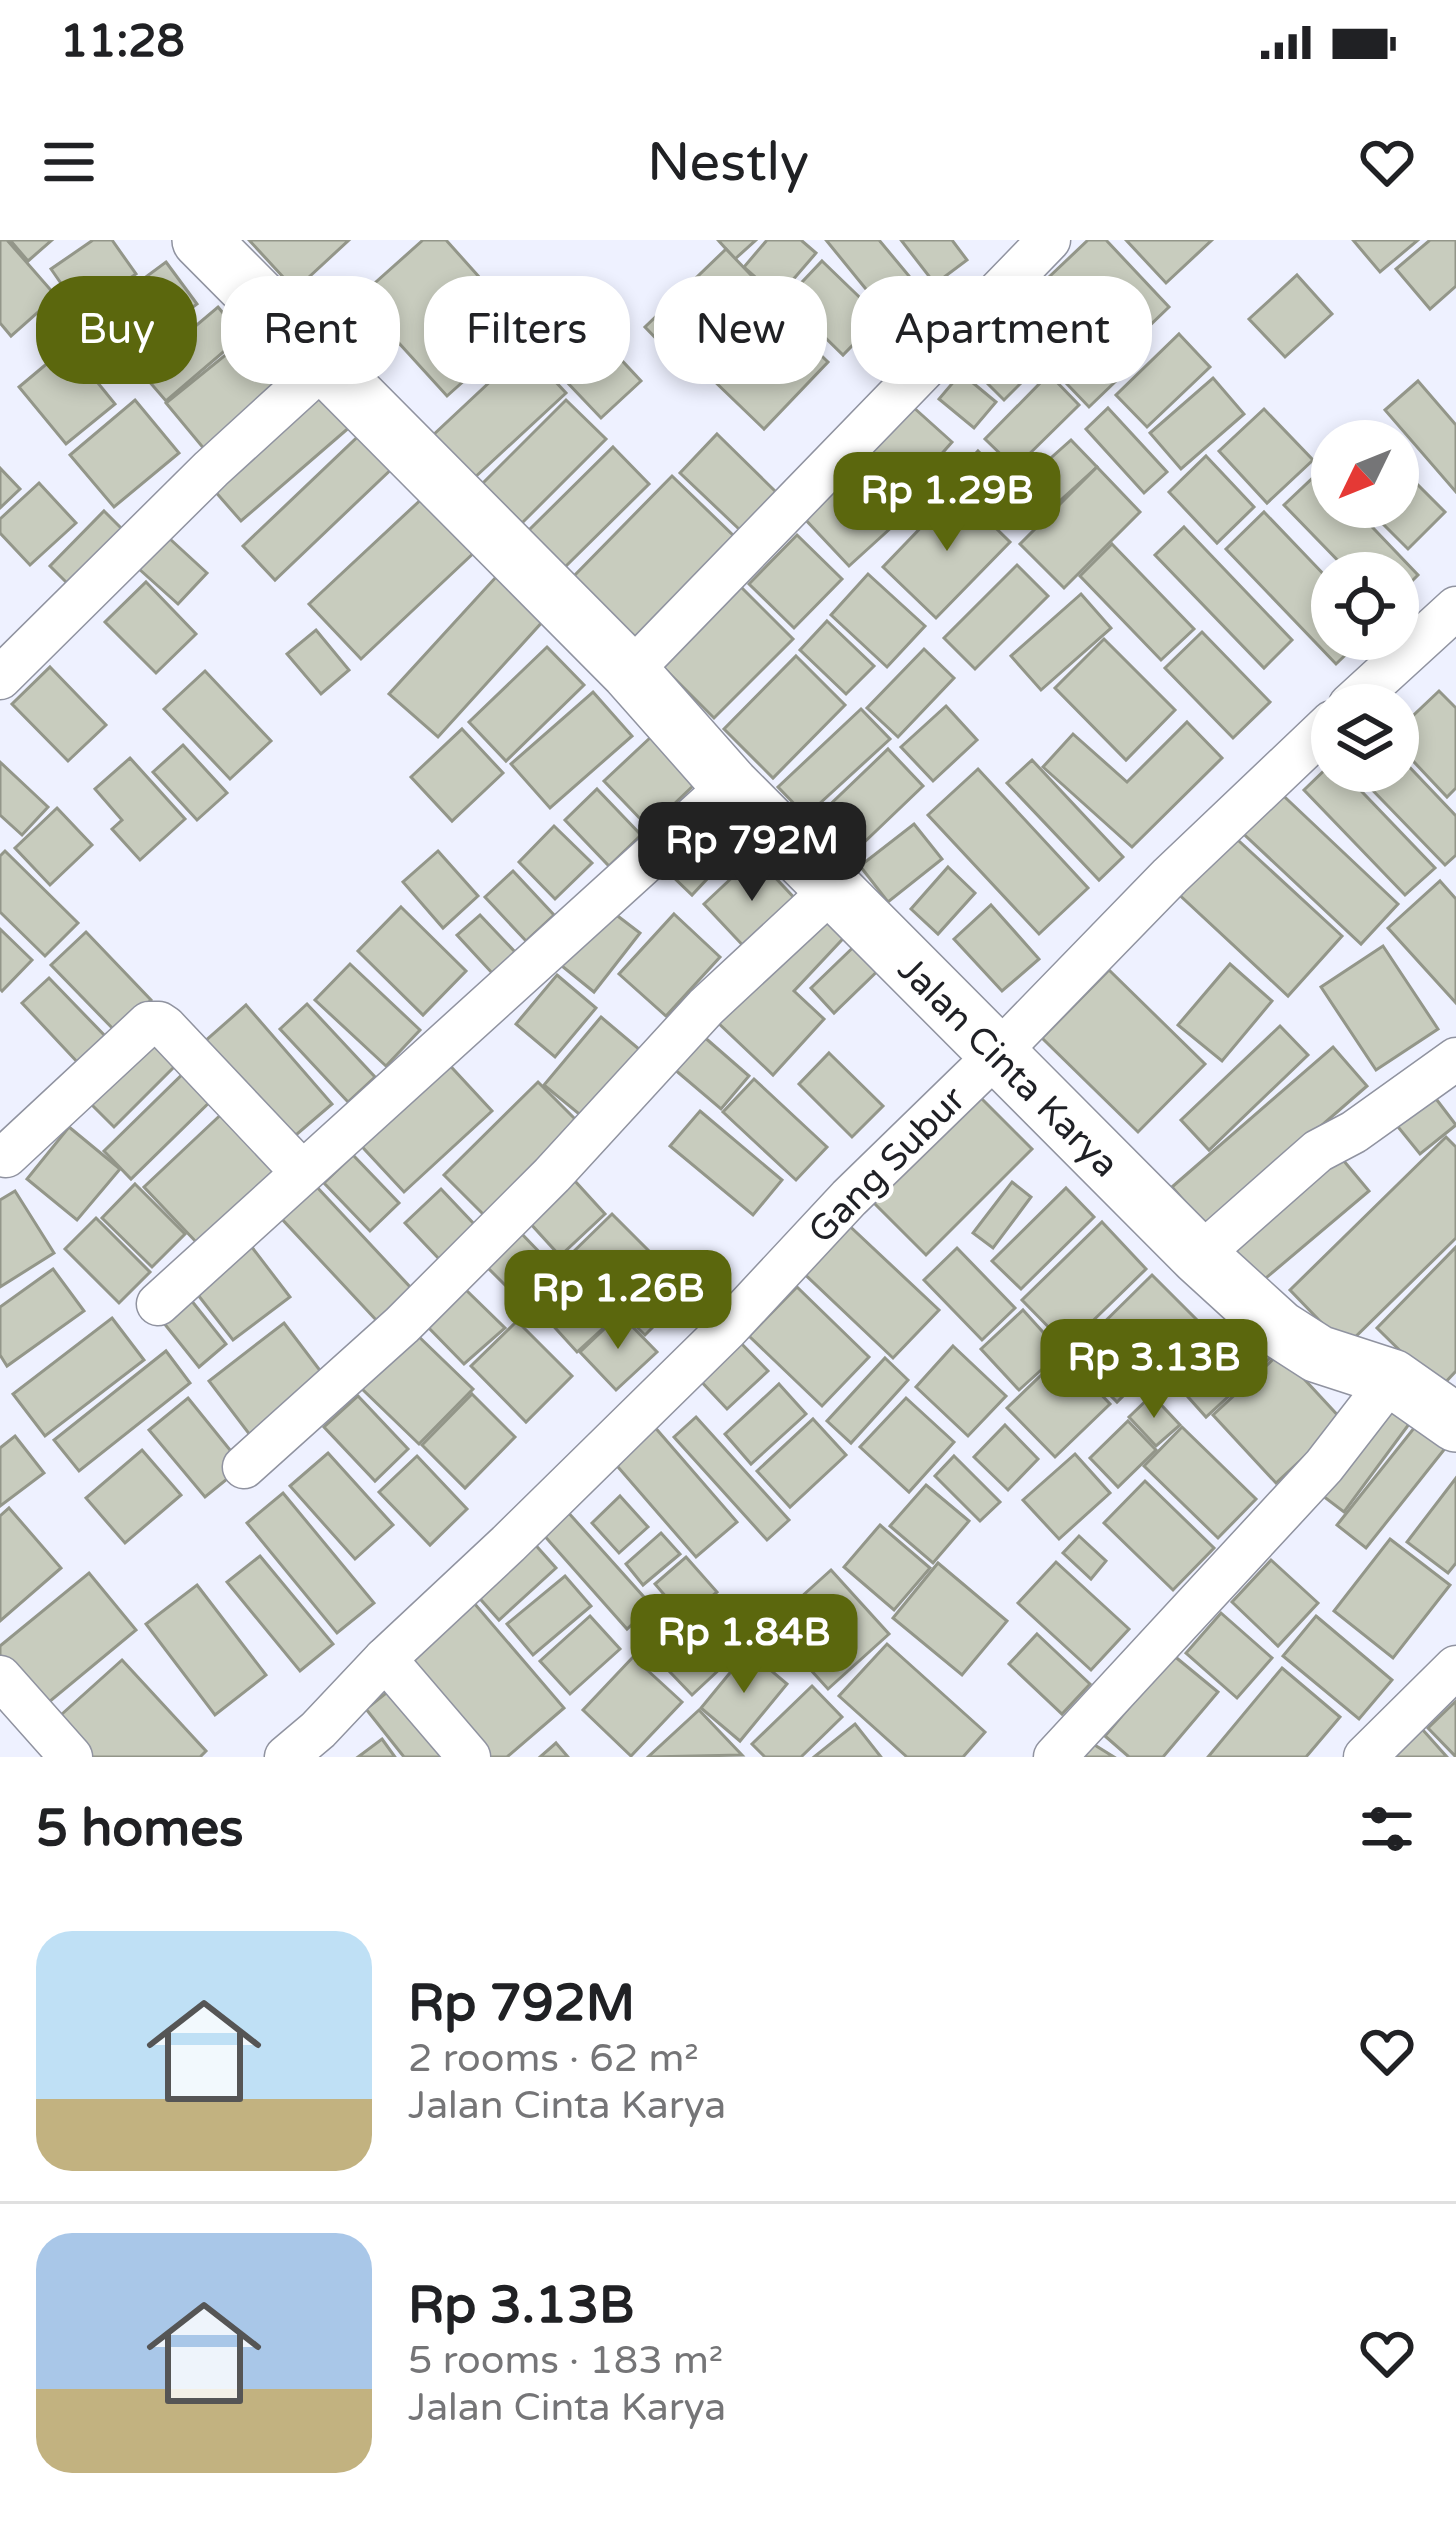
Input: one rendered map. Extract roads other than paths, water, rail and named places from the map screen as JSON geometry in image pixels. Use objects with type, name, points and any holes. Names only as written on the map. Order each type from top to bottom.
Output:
[{"type":"street","name":"Jalan Cinta Karya","points":[[201,240],[237,276]]},
{"type":"street","points":[[630,672],[1049,240]]},
{"type":"street","points":[[0,678],[211,469],[304,384]]},
{"type":"street","name":"Jalan Cinta Karya","points":[[344,384],[630,672],[730,785],[1199,1256],[1279,1328],[1318,1354],[1392,1378],[1456,1424]]},
{"type":"street","points":[[1373,684],[1456,608]]},
{"type":"street","name":"Gang Subur","points":[[314,1748],[385,1659],[727,1329],[849,1198],[1170,876],[1311,742]]},
{"type":"street","points":[[158,1304],[730,785]]},
{"type":"street","points":[[244,1467],[402,1325],[552,1175],[706,1007],[834,888]]},
{"type":"street","points":[[6,1156],[154,1022],[165,1027],[301,1171]]},
{"type":"street","points":[[1199,1256],[1318,1151],[1354,1132],[1456,1059]]},
{"type":"street","points":[[1055,1757],[1324,1466],[1392,1378]]},
{"type":"street","points":[[385,1659],[469,1757]]},
{"type":"street","points":[[1365,1757],[1456,1667]]},
{"type":"street","points":[[0,1677],[70,1757]]}]
